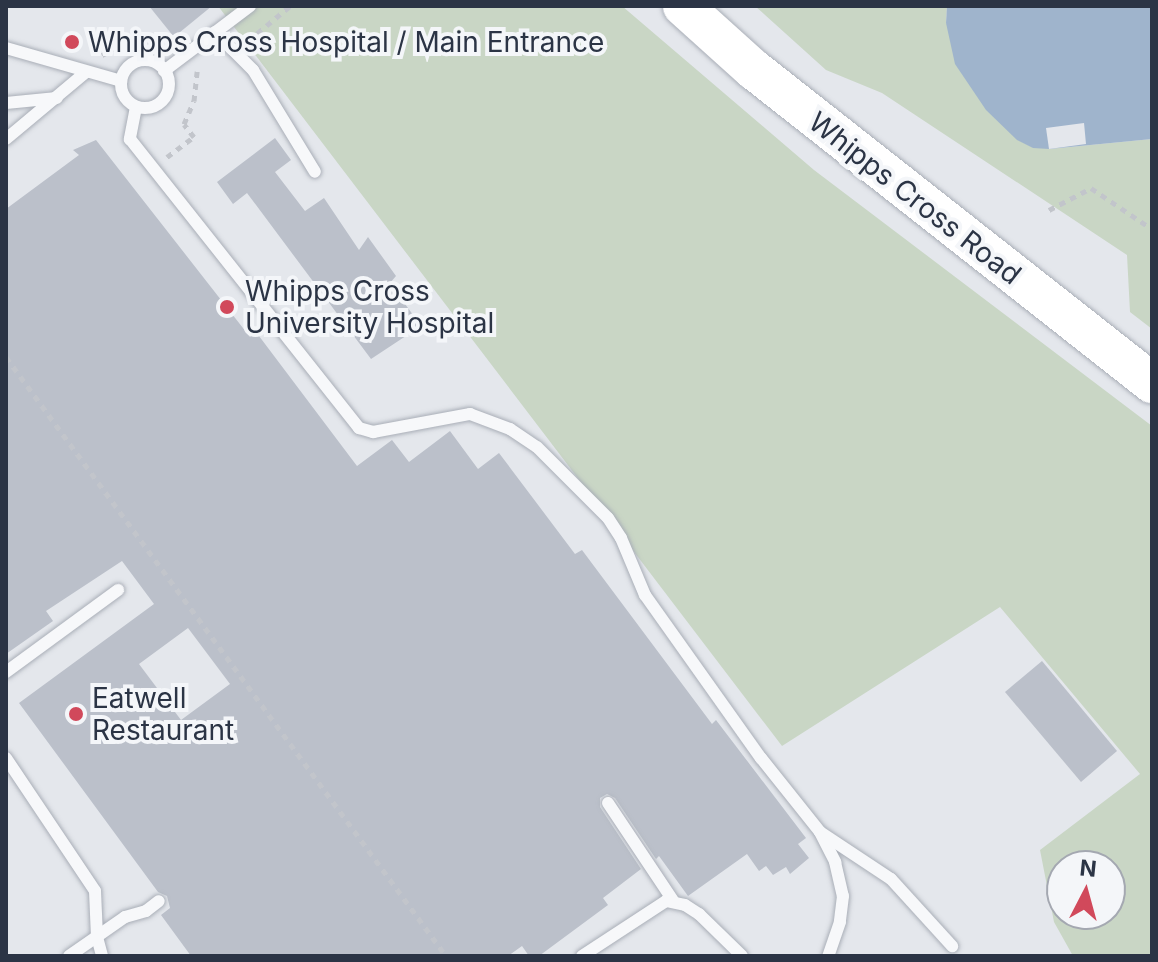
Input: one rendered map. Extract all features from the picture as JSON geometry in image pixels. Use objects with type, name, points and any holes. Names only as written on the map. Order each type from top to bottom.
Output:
[{"type":"main road","name":"Whipps Cross Road","points":[[683,6],[753,69],[1152,383]]},
{"type":"lane","points":[[164,71],[250,6]]},
{"type":"lane","points":[[215,32],[253,70],[315,172]]},
{"type":"lane","points":[[6,48],[121,81]]},
{"type":"lane","points":[[150,61],[164,71],[168,86],[164,98],[152,107],[136,107],[126,99],[121,81],[128,67],[150,61]]},
{"type":"lane","points":[[6,139],[85,73]]},
{"type":"lane","points":[[6,103],[57,98]]},
{"type":"lane","points":[[136,107],[130,139],[359,428],[373,432],[456,414],[470,414],[510,429],[568,475],[608,518],[621,538],[645,595],[761,758],[820,832],[835,862],[843,896],[840,922],[828,956]]},
{"type":"lane","points":[[6,672],[118,590]]},
{"type":"lane","points":[[7,761],[95,891],[97,937],[102,956]]},
{"type":"lane","points":[[608,803],[674,902],[699,914],[742,956]]},
{"type":"lane","points":[[820,832],[891,879],[952,946]]},
{"type":"lane","points":[[69,956],[125,917],[146,911],[159,901]]},
{"type":"lane","points":[[582,956],[657,904],[674,902]]},
{"type":"path","points":[[164,182],[175,174],[167,157],[194,137],[184,124],[194,101],[197,67],[213,56],[220,61],[290,6]]},
{"type":"path","points":[[85,73],[105,53],[124,43],[158,41],[172,45]]},
{"type":"path","points":[[1049,210],[1091,188],[1152,229]]},
{"type":"path","points":[[6,357],[446,956]]},
{"type":"green space","points":[[218,6],[622,6],[814,170],[1152,426],[1152,956],[1073,956],[1058,930],[1126,930],[1126,850],[1046,850],[1046,881],[1040,850],[1140,774],[1000,607],[782,746]]},
{"type":"green space","points":[[755,6],[947,6],[946,23],[1049,149],[1152,139],[1152,329],[1130,312],[1127,255],[882,93],[826,70]]},
{"type":"water","points":[[947,6],[1152,6],[1152,139],[1049,149],[1033,148],[1017,140],[986,110],[955,64],[946,23]]},
{"type":"pier","points":[[1084,123],[1086,144],[1049,149],[1046,128]]},
{"type":"building","points":[[149,6],[212,6],[174,37]]},
{"type":"building","points":[[275,138],[291,160],[275,172],[305,211],[324,198],[359,250],[368,237],[396,276],[390,283],[421,326],[371,359],[247,193],[233,204],[217,182]]},
{"type":"building","points":[[96,140],[250,337],[256,332],[357,466],[392,440],[409,462],[450,431],[478,469],[499,453],[575,554],[582,550],[712,724],[716,720],[806,838],[798,844],[809,858],[790,874],[786,867],[773,875],[766,866],[759,871],[747,854],[688,896],[659,856],[656,859],[615,798],[607,794],[600,798],[600,807],[641,869],[603,898],[608,905],[539,956],[529,956],[522,946],[508,956],[191,956],[161,915],[170,908],[167,896],[158,892],[19,703],[154,604],[122,561],[46,611],[53,621],[6,654],[6,209],[79,155],[73,150]],"holes":[[[188,628],[230,684],[181,720],[139,664]]]},
{"type":"building","points":[[1042,661],[1117,751],[1081,782],[1005,692]]},
{"type":"place","name":"Whipps Cross Hospital / Main Entrance","points":[[72,42]]},
{"type":"place","name":"Whipps Cross University Hospital","points":[[227,307]]},
{"type":"place","name":"Eatwell Restaurant","points":[[76,714]]}]
